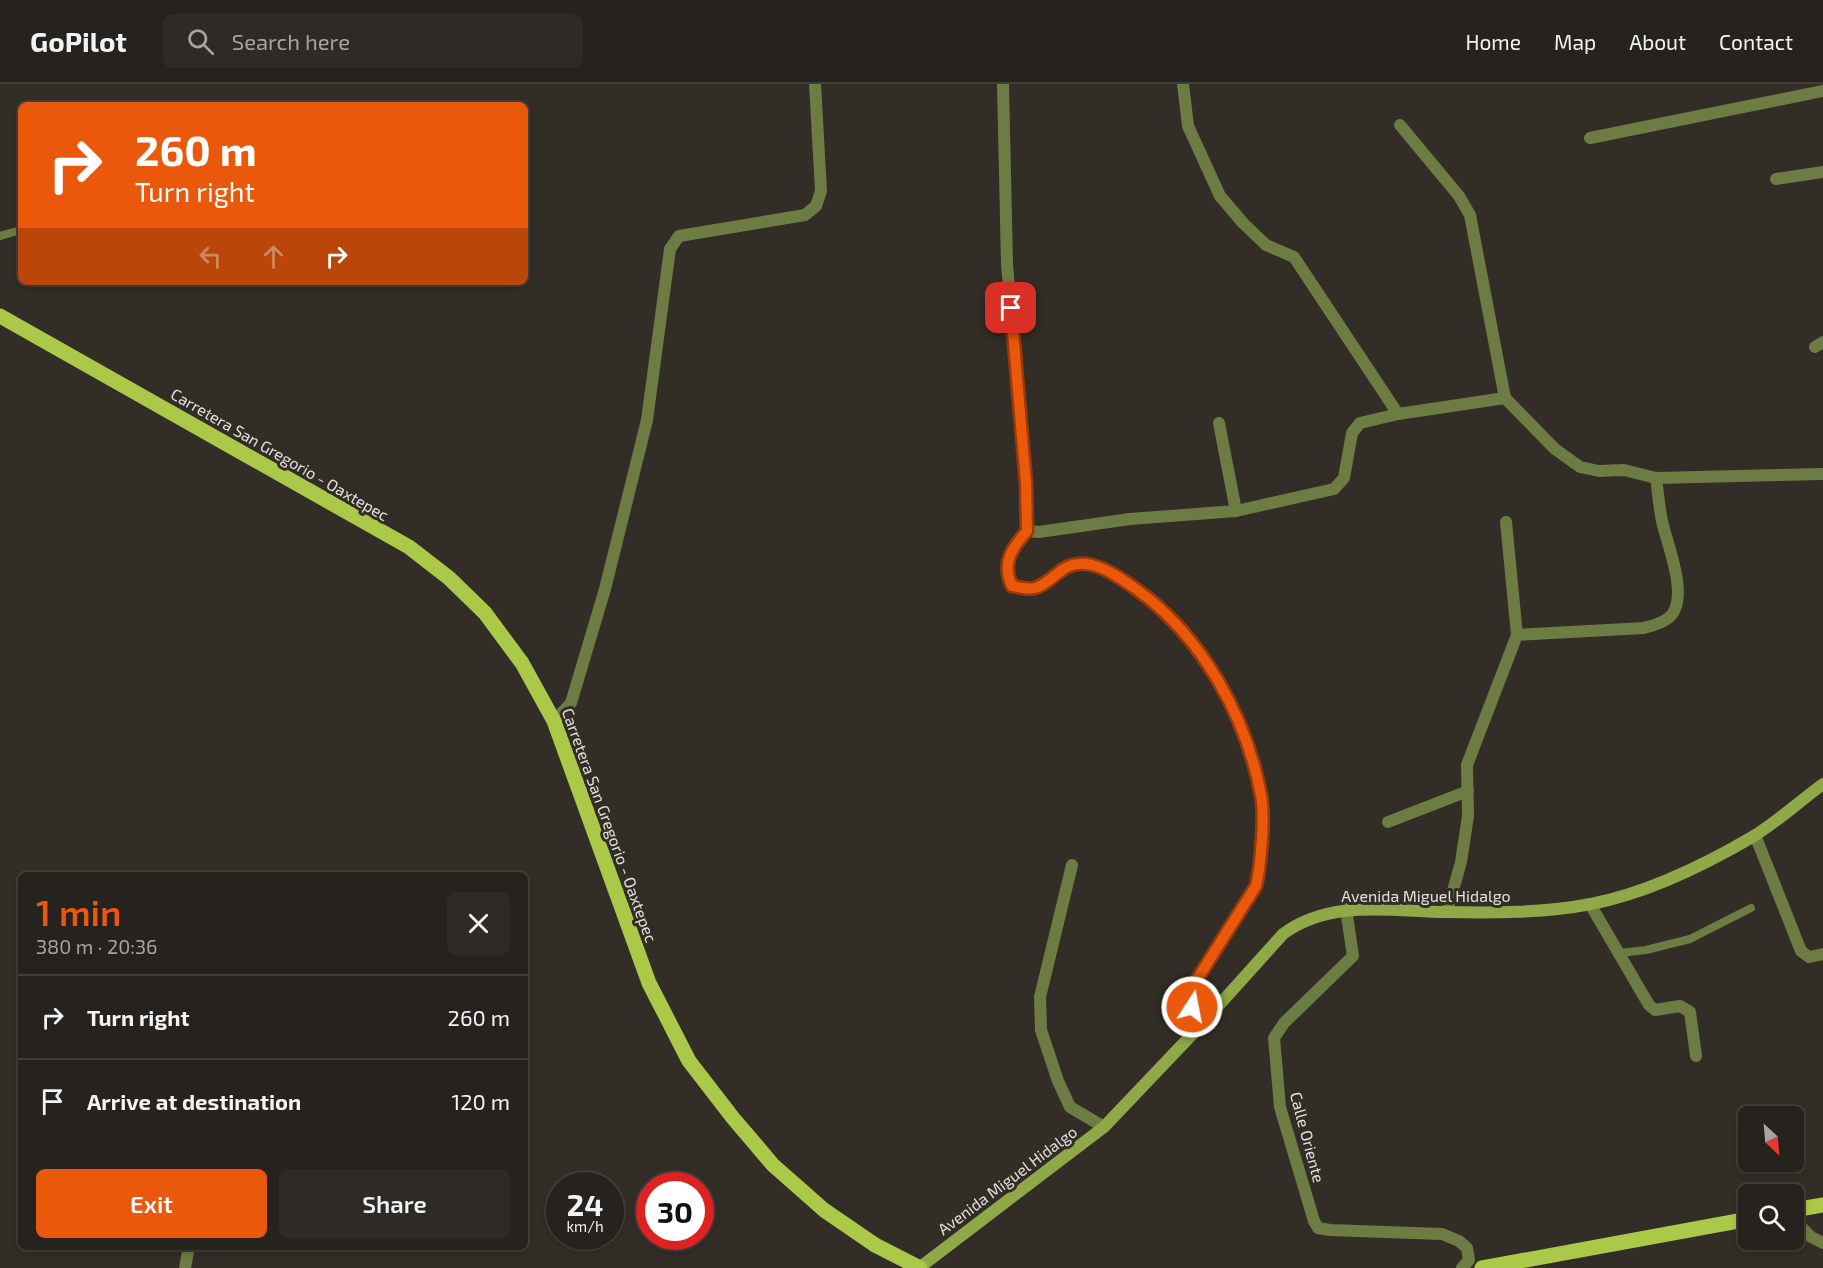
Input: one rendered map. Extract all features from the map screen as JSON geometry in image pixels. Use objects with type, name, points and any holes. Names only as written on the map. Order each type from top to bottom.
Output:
[{"type":"main road","name":"Carretera San Gregorio - Oaxtepec","points":[[0,316],[409,547],[449,578],[485,613],[522,663],[554,721],[649,982],[689,1061],[773,1165],[824,1210],[875,1245],[920,1268]]},
{"type":"main road","name":"Avenida Miguel Hidalgo","points":[[920,1268],[1104,1127],[1283,934],[1313,916],[1346,909],[1503,912],[1590,904],[1637,893],[1687,871],[1755,835],[1823,784]]},
{"type":"main road","points":[[1804,1208],[1823,1205]]},
{"type":"main road","points":[[1483,1268],[1738,1221]]},
{"type":"street","points":[[554,721],[571,703],[604,589],[647,420],[670,249],[679,236],[805,215],[816,206],[821,191],[815,84]]},
{"type":"street","points":[[1003,84],[1007,264],[1026,483],[1027,531],[1014,546],[1006,564],[1008,577],[1012,586],[1034,589],[1062,568],[1088,564],[1121,578],[1153,601],[1198,650],[1228,699],[1252,756],[1262,798],[1260,870],[1256,886],[1196,981],[1192,1007],[1201,1024]]},
{"type":"street","points":[[1183,84],[1188,126],[1220,196],[1266,245],[1294,257],[1398,414]]},
{"type":"street","points":[[1590,138],[1823,91]]},
{"type":"street","points":[[1400,124],[1459,196],[1470,216],[1505,398],[1555,449],[1580,467],[1599,471],[1624,470],[1656,478],[1823,474]]},
{"type":"street","points":[[1776,179],[1823,172]]},
{"type":"street","points":[[1027,531],[1039,532],[1130,519],[1236,511],[1334,489],[1344,478],[1352,433],[1360,423],[1398,414],[1505,398]]},
{"type":"street","points":[[1219,423],[1236,511]]},
{"type":"street","points":[[1517,635],[1644,628],[1662,622],[1672,615],[1676,606],[1676,576],[1662,520],[1656,478]]},
{"type":"street","points":[[1447,912],[1461,862],[1468,816],[1467,765],[1517,635],[1506,522]]},
{"type":"street","points":[[1388,822],[1468,791]]},
{"type":"street","points":[[1755,835],[1801,951],[1809,957],[1823,954]]},
{"type":"street","points":[[1072,865],[1040,997],[1041,1030],[1058,1081],[1070,1107],[1104,1127]]},
{"type":"street","points":[[1590,904],[1649,1005],[1655,1010],[1680,1006],[1690,1012],[1696,1056]]},
{"type":"street","name":"Calle Oriente","points":[[1346,909],[1353,956],[1284,1023],[1274,1038],[1280,1107],[1314,1221],[1318,1228],[1330,1230],[1442,1234],[1459,1241],[1467,1248],[1469,1260],[1462,1268]]},
{"type":"street","points":[[1804,1230],[1811,1237],[1823,1243]]},
{"type":"street","points":[[185,1268],[188,1250]]},
{"type":"lane","points":[[0,236],[18,231]]},
{"type":"lane","points":[[1620,953],[1646,950],[1690,939],[1751,908]]},
{"type":"route","points":[[1011,308],[1026,483],[1027,531],[1014,546],[1006,564],[1012,586],[1034,589],[1062,568],[1088,564],[1121,578],[1153,601],[1198,650],[1228,699],[1252,756],[1262,798],[1260,870],[1256,886],[1196,981],[1192,1007]]}]
